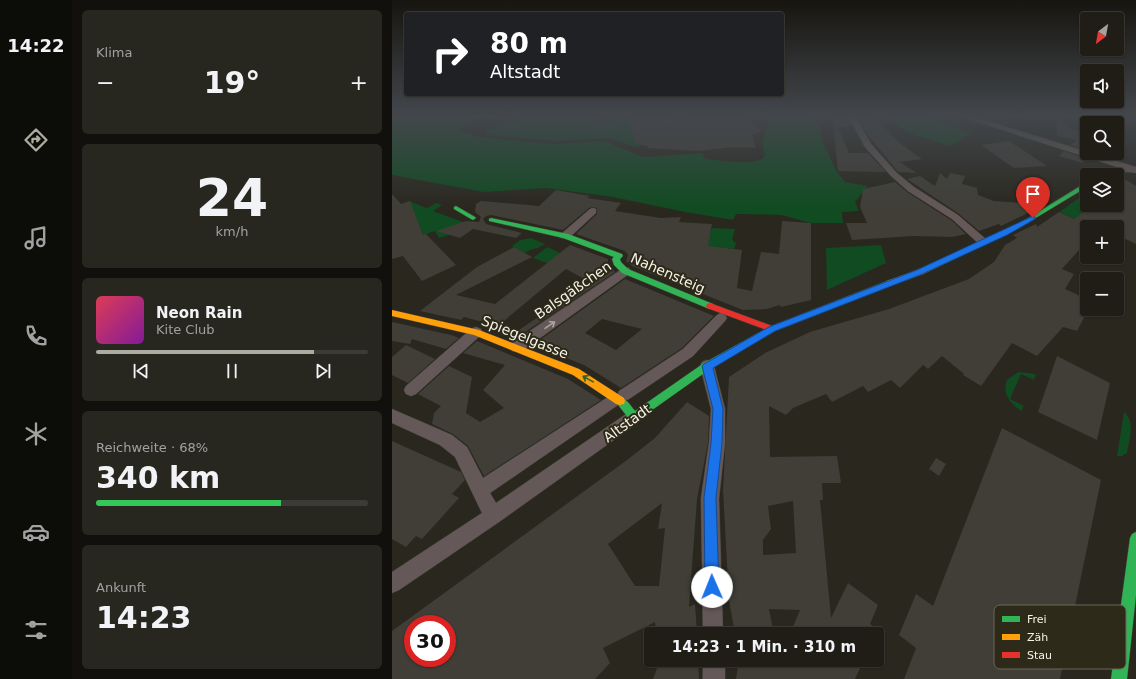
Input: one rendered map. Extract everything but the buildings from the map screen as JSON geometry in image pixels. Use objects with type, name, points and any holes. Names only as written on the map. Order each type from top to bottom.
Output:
[{"type":"street","points":[[870,147],[892,172],[912,189],[955,217],[983,242]]},
{"type":"street","points":[[1061,147],[1133,169]]},
{"type":"street","name":"Altstadt","points":[[392,583],[493,516],[707,366],[772,329],[920,272],[1004,233],[1033,218],[1080,188]]},
{"type":"street","points":[[456,208],[473,218]]},
{"type":"street","points":[[565,236],[593,211]]},
{"type":"street","name":"Nahensteig","points":[[492,220],[565,236],[619,256],[616,259],[616,263],[625,271],[714,308],[772,329]]},
{"type":"street","name":"Balsgäßchen","points":[[517,347],[625,271]]},
{"type":"street","name":"Spiegelgasse","points":[[392,313],[476,332],[517,347],[590,380],[620,401],[634,417]]},
{"type":"street","name":"Altstadt","points":[[486,486],[618,398],[685,356],[722,318]]},
{"type":"street","points":[[411,390],[476,332]]},
{"type":"street","points":[[707,366],[722,406],[710,498],[713,627]]},
{"type":"street","points":[[392,416],[446,440],[461,452],[493,516]]},
{"type":"street","points":[[1126,621],[1136,538]]},
{"type":"street","points":[[714,667],[714,679]]},
{"type":"street","points":[[1119,679],[1120,669]]},
{"type":"green space","points":[[392,147],[618,147],[643,157],[702,153],[706,159],[746,162],[755,161],[765,156],[763,147],[825,147],[837,172],[845,182],[868,186],[855,202],[859,211],[842,212],[843,223],[811,223],[781,215],[736,214],[733,220],[613,197],[547,188],[484,192],[392,175]]},
{"type":"green space","points":[[1080,198],[1080,212],[1101,212],[1109,220],[1080,220],[1080,222],[1059,212]]},
{"type":"green space","points":[[409,201],[427,208],[436,203],[442,205],[433,211],[466,223],[449,235],[439,238],[435,231],[423,235]]},
{"type":"green space","points":[[712,228],[735,229],[732,240],[736,243],[734,249],[728,248],[713,280],[706,246]]},
{"type":"green space","points":[[531,238],[545,244],[525,253],[512,246],[520,240]]},
{"type":"green space","points":[[881,245],[886,263],[827,290],[826,248]]},
{"type":"green space","points":[[547,247],[573,259],[561,268],[533,258]]},
{"type":"green space","points":[[1018,372],[1036,374],[1034,380],[1021,374],[1010,399],[1024,406],[1021,411],[1013,405],[1006,394],[1007,380]]},
{"type":"green space","points":[[1124,412],[1130,421],[1131,431],[1127,453],[1122,456],[1117,456]]},
{"type":"traffic: fast","points":[[1017,227],[1080,188]]},
{"type":"traffic: fast","points":[[456,208],[473,218]]},
{"type":"traffic: fast","points":[[491,220],[565,236],[619,256],[616,259],[617,263],[625,271],[710,306]]},
{"type":"traffic: fast","points":[[620,401],[634,417],[707,366],[772,329],[890,283]]},
{"type":"traffic: fast","points":[[1126,621],[1136,538]]},
{"type":"traffic: fast","points":[[1119,679],[1120,669]]},
{"type":"traffic: slow","points":[[890,283],[920,272],[1017,227]]},
{"type":"traffic: slow","points":[[392,313],[476,332],[576,372],[620,401]]},
{"type":"traffic: jam","points":[[710,306],[772,329]]},
{"type":"route","points":[[712,587],[710,498],[717,443],[718,409],[707,366],[772,329],[920,272],[1033,218]]}]
